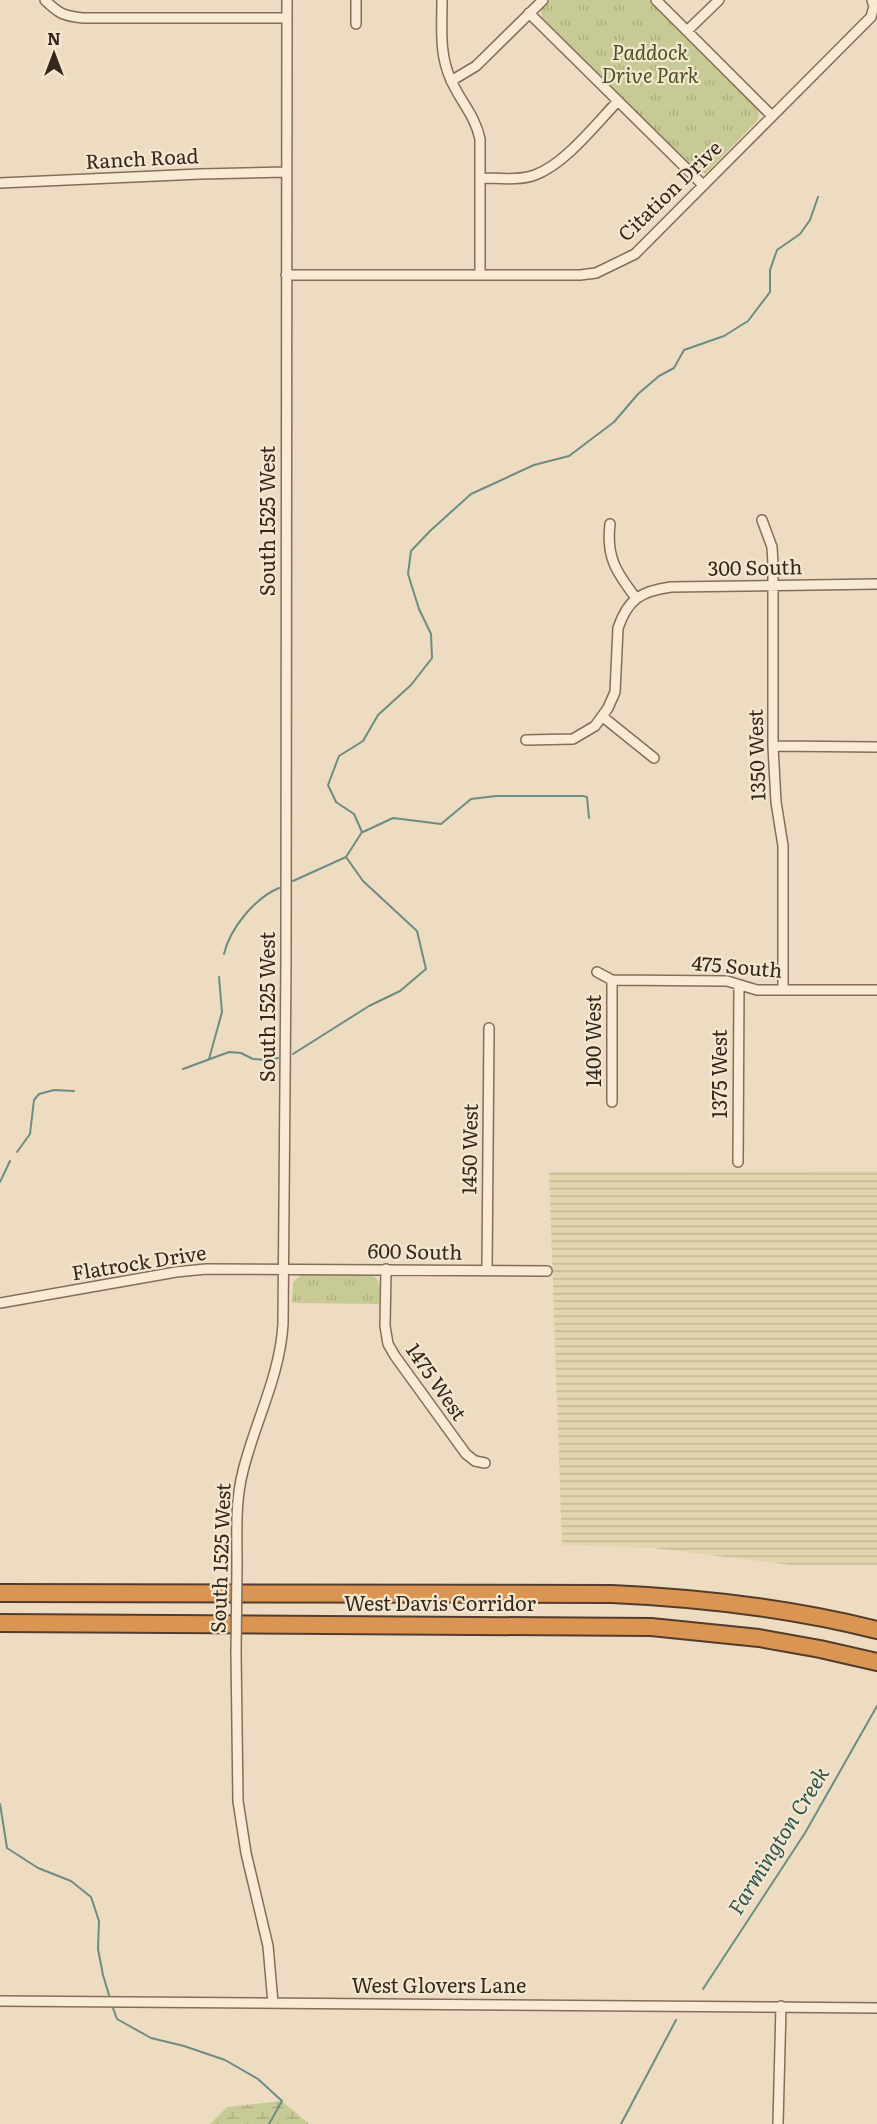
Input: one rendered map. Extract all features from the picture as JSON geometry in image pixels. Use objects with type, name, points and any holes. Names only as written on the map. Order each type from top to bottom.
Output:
[{"type":"highway","name":"West Davis Corridor","points":[[0,1593],[612,1594],[692,1599],[763,1607],[877,1630]]},
{"type":"highway","name":"West Davis Corridor","points":[[0,1623],[642,1626],[759,1638],[820,1648],[877,1662]]},
{"type":"street","points":[[45,0],[57,12],[67,17],[287,18]]},
{"type":"street","name":"South 1525 West","points":[[273,2003],[268,1946],[238,1808],[236,1653],[237,1515],[241,1481],[280,1351],[283,1324],[286,949],[287,0]]},
{"type":"street","points":[[356,0],[356,24]]},
{"type":"street","points":[[442,0],[444,63],[451,81],[477,125],[480,139],[480,275]]},
{"type":"street","points":[[451,81],[476,66],[543,0]]},
{"type":"street","points":[[656,0],[772,116]]},
{"type":"street","points":[[687,31],[719,0]]},
{"type":"street","name":"Citation Drive","points":[[286,275],[596,273],[635,254],[871,17],[873,3]]},
{"type":"street","points":[[529,14],[703,185]]},
{"type":"street","points":[[480,177],[516,179],[534,175],[551,167],[618,101]]},
{"type":"street","name":"Ranch Road","points":[[0,183],[286,172]]},
{"type":"street","name":"1350 West","points":[[762,520],[772,547],[773,746],[776,802],[783,846],[783,990]]},
{"type":"street","points":[[526,740],[573,739],[596,726],[612,701],[617,683],[618,628],[621,618],[636,597],[621,580],[610,555],[608,539],[610,524]]},
{"type":"street","name":"300 South","points":[[636,597],[657,589],[671,587],[877,584]]},
{"type":"street","points":[[603,717],[654,758]]},
{"type":"street","points":[[773,746],[877,747]]},
{"type":"street","name":"475 South","points":[[597,972],[612,980],[715,980],[727,981],[757,990],[877,990]]},
{"type":"street","name":"1400 West","points":[[612,980],[612,1102]]},
{"type":"street","name":"1375 West","points":[[738,1162],[739,985]]},
{"type":"street","name":"1450 West","points":[[487,1270],[489,1028]]},
{"type":"street","name":"600 South","points":[[284,1268],[547,1271]]},
{"type":"street","name":"Flatrock Drive","points":[[0,1304],[192,1270],[284,1268]]},
{"type":"street","name":"1475 West","points":[[386,1269],[385,1326],[391,1350],[466,1454],[471,1459],[485,1463]]},
{"type":"street","name":"West Glovers Lane","points":[[0,2001],[877,2008]]},
{"type":"street","points":[[778,2124],[781,2006]]},
{"type":"shaded area","points":[[877,1171],[877,1565],[791,1565],[653,1548],[562,1545],[549,1172]]},
{"type":"green space","name":"Paddock Drive Park","points":[[550,0],[649,0],[758,109],[757,121],[706,173],[695,173],[542,20],[541,9]]},
{"type":"green space","points":[[302,1274],[371,1275],[379,1283],[379,1304],[292,1303],[293,1282]]},
{"type":"green space","points":[[282,2101],[309,2124],[210,2124],[227,2107]]},
{"type":"waterway","points":[[293,881],[346,857],[362,832],[354,814],[336,802],[328,785],[339,756],[363,741],[378,715],[411,685],[432,658],[431,634],[419,609],[408,574],[411,551],[471,494],[534,465],[569,456],[614,422],[638,394],[659,376],[674,368],[684,350],[724,336],[748,321],[770,292],[770,270],[777,250],[800,234],[810,220],[818,197]]},
{"type":"waterway","points":[[363,832],[393,818],[441,824],[471,799],[496,796],[583,796],[587,797],[589,818]]},
{"type":"waterway","points":[[293,1054],[369,1006],[400,991],[426,969],[417,931],[363,881],[346,857]]},
{"type":"waterway","points":[[224,954],[232,934],[245,915],[261,899],[279,888]]},
{"type":"waterway","points":[[209,1059],[222,1012],[219,977]]},
{"type":"waterway","points":[[183,1069],[229,1052],[241,1053],[253,1059],[278,1058]]},
{"type":"waterway","points":[[17,1152],[30,1134],[34,1100],[39,1094],[54,1090],[74,1091]]},
{"type":"waterway","points":[[0,1182],[10,1161]]},
{"type":"waterway","name":"Farmington Creek","points":[[703,1989],[805,1833],[877,1706]]},
{"type":"waterway","points":[[0,1804],[7,1848],[38,1868],[71,1881],[91,1897],[99,1921],[98,1949],[109,1995]]},
{"type":"waterway","points":[[113,2008],[117,2019],[151,2038],[225,2060],[258,2079],[282,2101],[269,2124]]},
{"type":"waterway","name":"Farmington Creek","points":[[621,2124],[676,2020]]}]
